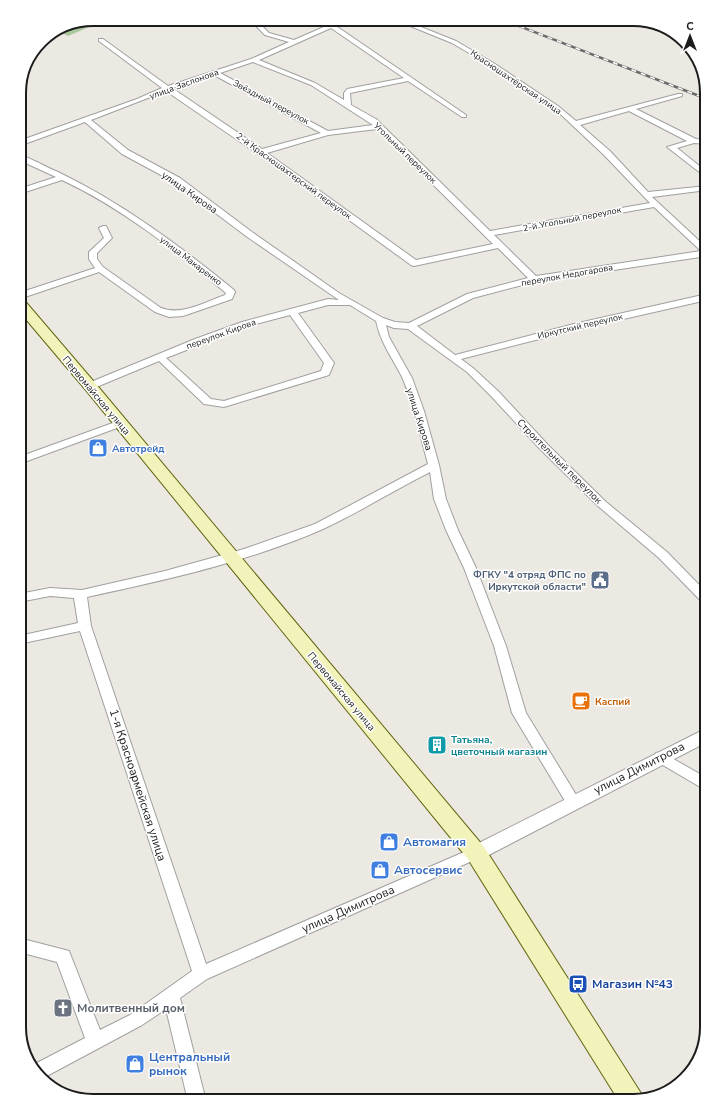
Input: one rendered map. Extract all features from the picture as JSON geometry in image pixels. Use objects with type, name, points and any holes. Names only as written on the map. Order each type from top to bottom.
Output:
[{"type":"main road","name":"Первомайская улица","points":[[26,312],[121,423],[476,853],[629,1094]]},
{"type":"street","points":[[259,26],[266,34],[296,42]]},
{"type":"street","points":[[332,26],[464,116]]},
{"type":"street","name":"улица Заслонова","points":[[26,141],[139,100],[167,88],[253,60],[332,26]]},
{"type":"street","name":"Красношахтёрская улица","points":[[415,26],[465,48],[493,64],[556,107],[607,154],[646,195],[700,246]]},
{"type":"street","name":"2-й Красношахтерский переулок","points":[[101,40],[167,88],[261,152],[414,263],[500,245]]},
{"type":"street","name":"Угольный переулок","points":[[253,60],[313,84],[348,104],[372,121],[534,279]]},
{"type":"street","name":"Звёздный переулок","points":[[214,72],[327,133]]},
{"type":"street","points":[[348,104],[348,90],[409,79]]},
{"type":"street","points":[[575,124],[680,94]]},
{"type":"street","points":[[630,109],[694,141]]},
{"type":"street","name":"улица Кирова","points":[[85,119],[125,152],[177,180],[249,234],[336,295],[380,320],[384,337],[406,378],[419,411],[434,465],[440,499],[452,530],[470,568],[500,646],[519,713],[573,802]]},
{"type":"street","points":[[261,152],[327,133],[377,127]]},
{"type":"street","points":[[700,141],[694,141],[670,148],[700,171]]},
{"type":"street","name":"улица Макаренко","points":[[26,160],[87,189],[121,209],[208,273],[231,292],[229,297],[219,301],[180,314],[169,314],[158,310],[119,280],[100,269]]},
{"type":"street","points":[[26,190],[62,178]]},
{"type":"street","points":[[646,195],[700,189]]},
{"type":"street","name":"2-й Угольный переулок","points":[[488,234],[532,227],[608,211],[656,204]]},
{"type":"street","points":[[26,294],[100,269],[93,259],[93,252],[108,238],[103,228]]},
{"type":"street","name":"переулок Недогарова","points":[[410,326],[470,296],[534,279],[700,254]]},
{"type":"street","name":"Иркутский переулок","points":[[454,358],[574,327],[700,299]]},
{"type":"street","name":"переулок Кирова","points":[[90,386],[198,341],[245,324],[328,302],[341,302],[356,305]]},
{"type":"street","points":[[160,357],[208,402],[224,404],[325,373],[329,363],[292,312]]},
{"type":"street","points":[[380,320],[394,325],[410,326]]},
{"type":"street","name":"Строительный переулок","points":[[410,326],[470,370],[495,394],[544,447],[602,504],[663,555],[700,593]]},
{"type":"street","points":[[26,458],[121,423]]},
{"type":"street","points":[[26,597],[55,592],[80,595],[163,576],[231,557],[302,533],[345,514],[391,486],[434,465]]},
{"type":"street","name":"1-я Красноармейская улица","points":[[80,595],[85,626],[201,974]]},
{"type":"street","points":[[26,639],[85,626]]},
{"type":"street","name":"улица Димитрова","points":[[42,1070],[136,1020],[201,974],[476,853],[700,738]]},
{"type":"street","points":[[661,757],[700,781]]},
{"type":"street","points":[[26,948],[63,956],[95,1041]]},
{"type":"street","points":[[171,995],[195,1094]]},
{"type":"green space","points":[[94,26],[89,27],[68,36],[63,33],[80,27]]},
{"type":"railway","points":[[519,26],[700,96]]},
{"type":"place","name":"Автотрейд","points":[[98,448]]},
{"type":"place","name":"ФГКУ \"4 отряд ФПС по Иркутской области\"","points":[[600,580]]},
{"type":"place","name":"Каспий","points":[[581,701]]},
{"type":"place","name":"Татьяна, цветочный магазин","points":[[437,745]]},
{"type":"place","name":"Автомагия","points":[[389,842]]},
{"type":"place","name":"Автосервис","points":[[380,870]]},
{"type":"place","name":"Магазин №43","points":[[578,984]]},
{"type":"place","name":"Молитвенный дом","points":[[63,1008]]},
{"type":"place","name":"Центральный рынок","points":[[135,1064]]}]
